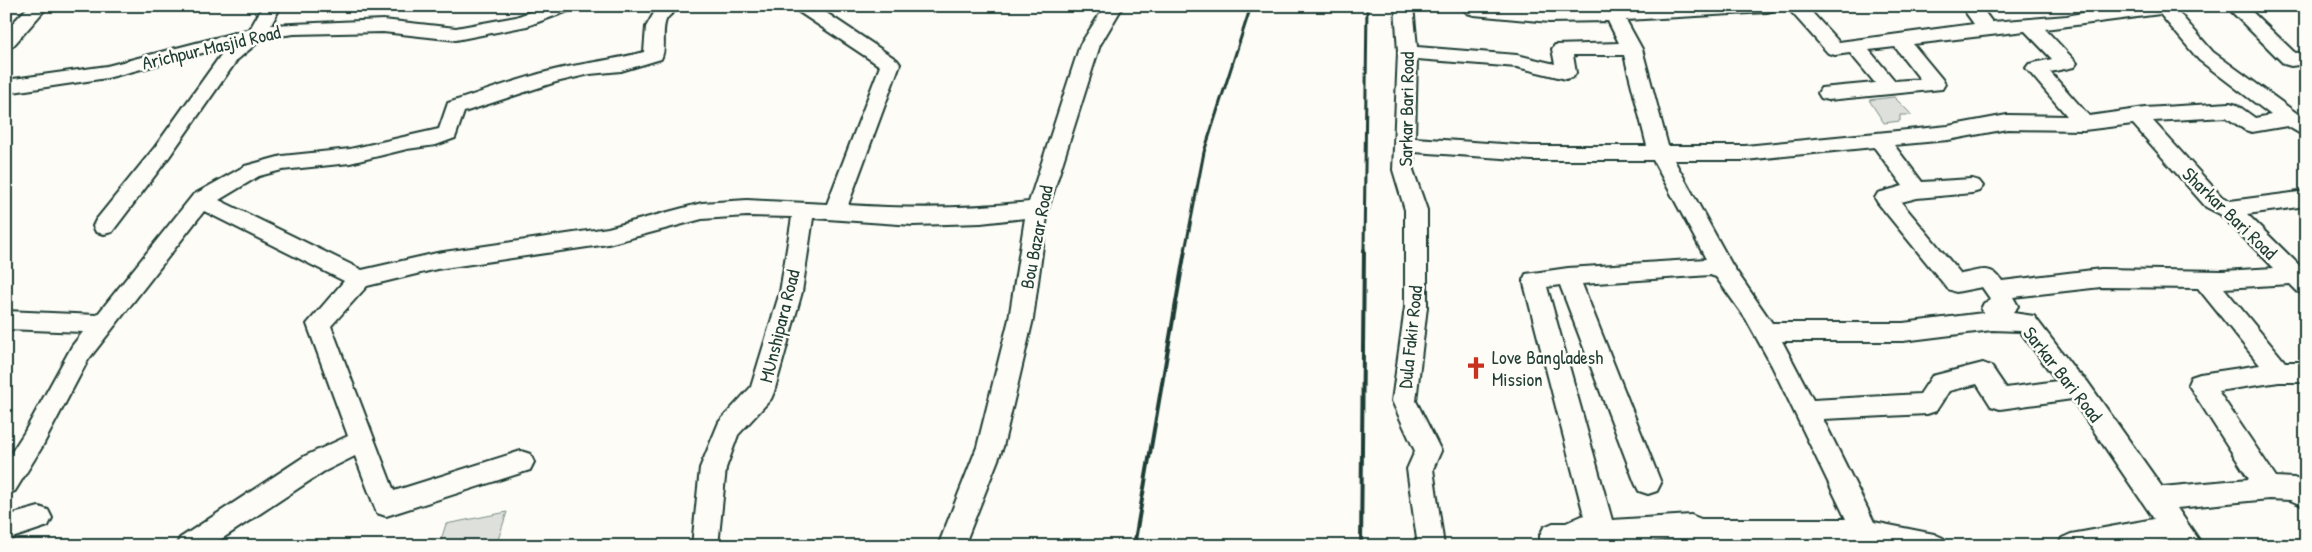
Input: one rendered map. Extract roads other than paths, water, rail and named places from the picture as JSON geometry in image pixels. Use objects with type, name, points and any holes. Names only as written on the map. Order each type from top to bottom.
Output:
[{"type":"street","points":[[6,42],[39,6]]},
{"type":"street","points":[[104,226],[162,152],[230,56],[257,33],[272,6]]},
{"type":"street","name":"Arichpur Masjid Road","points":[[6,87],[107,72],[257,33],[294,28],[383,26],[456,34],[520,22],[564,6]]},
{"type":"street","points":[[6,483],[33,440],[80,353],[201,200],[252,171],[282,163],[350,156],[407,142],[436,138],[448,133],[454,108],[552,77],[590,68],[621,65],[654,55],[654,27],[663,10],[671,6]]},
{"type":"street","points":[[803,6],[890,64],[835,212]]},
{"type":"street","name":"Bou Bazar Road","points":[[951,546],[990,447],[1021,319],[1037,209],[1090,44],[1114,6]]},
{"type":"street","name":"Sarkar Bari Road","points":[[1404,6],[1408,52],[1403,170],[1416,210]]},
{"type":"street","points":[[1470,6],[1474,9],[1614,15],[1670,9],[1767,6]]},
{"type":"street","points":[[1795,6],[1835,49],[1987,28],[2067,22],[2153,11],[2158,6]]},
{"type":"street","points":[[1970,6],[1987,28]]},
{"type":"street","points":[[2053,6],[2067,22]]},
{"type":"street","points":[[2163,6],[2206,56],[2298,124]]},
{"type":"street","points":[[2235,6],[2290,60],[2306,58]]},
{"type":"street","points":[[1614,15],[1632,49],[1660,152],[1724,271],[1765,332],[1807,410],[1865,531]]},
{"type":"street","points":[[2030,25],[2067,63],[2036,68],[2084,122]]},
{"type":"street","points":[[1828,93],[1936,84],[1900,40]]},
{"type":"street","points":[[1855,46],[1890,88]]},
{"type":"street","points":[[1408,52],[1517,61],[1566,73],[1562,49],[1632,49]]},
{"type":"street","points":[[1405,144],[1531,153],[1744,153],[1948,133],[2007,122],[2084,122],[2138,117],[2145,114],[2230,110],[2252,126],[2298,124]]},
{"type":"street","name":"Sharkar Bari Road","points":[[2138,117],[2214,202],[2228,209],[2302,279]]},
{"type":"street","points":[[1879,140],[1917,190]]},
{"type":"street","points":[[1972,186],[1917,190],[1886,198],[1956,282],[1988,278],[1996,290],[2101,278],[2302,279]]},
{"type":"street","points":[[201,200],[360,279]]},
{"type":"street","points":[[2228,209],[2299,200]]},
{"type":"street","points":[[521,462],[386,505],[319,324],[360,279],[437,261],[608,236],[702,211],[747,208],[913,217],[981,215],[1037,209]]},
{"type":"street","name":"MUnshipara Road","points":[[705,546],[713,468],[728,428],[762,392],[791,292],[804,210]]},
{"type":"street","name":"Dula Fakir Road","points":[[1416,210],[1416,307],[1404,401],[1428,450],[1420,469],[1431,546]]},
{"type":"street","points":[[1553,541],[1599,522],[1534,280],[1710,267],[1724,271]]},
{"type":"street","points":[[1568,276],[1648,483]]},
{"type":"street","points":[[2203,279],[2279,372]]},
{"type":"street","name":"Sarkar Bari Road","points":[[1996,290],[2006,306],[1992,310],[2002,322],[2026,322],[2068,378],[2078,388],[2183,536]]},
{"type":"street","points":[[6,320],[104,324]]},
{"type":"street","points":[[1765,332],[1903,332],[1992,321],[2002,322]]},
{"type":"street","points":[[2269,488],[2200,384],[2279,372],[2306,372]]},
{"type":"street","points":[[1807,410],[1927,404],[1941,383],[1984,373],[2000,399],[2078,388]]},
{"type":"street","points":[[190,546],[314,464],[362,441]]},
{"type":"street","points":[[2155,499],[2269,488],[2294,489],[2306,496]]},
{"type":"street","points":[[6,528],[39,518]]},
{"type":"street","points":[[1553,541],[1691,527],[1699,538],[1865,531],[1918,540],[1934,546]]},
{"type":"street","name":"Sarkar Bari Road","points":[[2071,546],[2183,536]]},
{"type":"railway","points":[[1185,251],[1204,152],[1251,6]]},
{"type":"railway","points":[[1364,251],[1367,6]]},
{"type":"railway","points":[[1134,546],[1185,250]]},
{"type":"railway","points":[[1361,546],[1364,250]]},
{"type":"place","name":"Love Bangladesh Mission","points":[[1476,368]]}]
